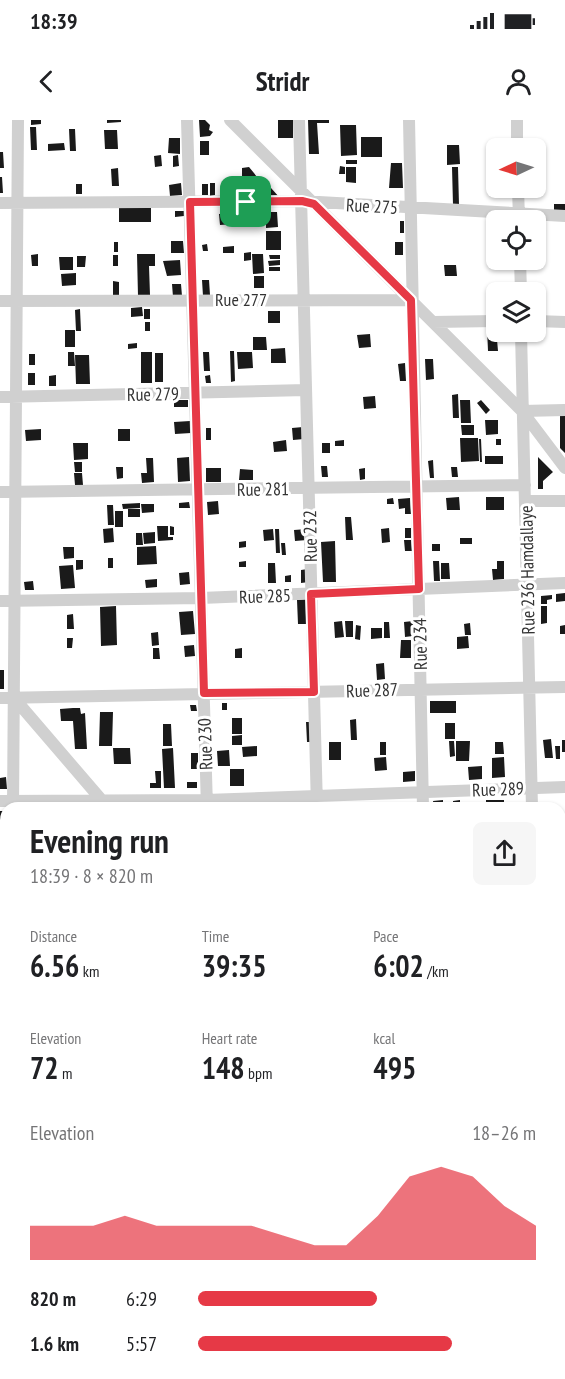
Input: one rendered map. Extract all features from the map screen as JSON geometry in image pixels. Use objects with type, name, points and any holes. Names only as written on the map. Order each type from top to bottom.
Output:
[{"type":"street","points":[[13,802],[18,120]]},
{"type":"street","name":"Rue 230","points":[[187,120],[207,802]]},
{"type":"street","points":[[230,120],[305,198],[522,411],[565,468]]},
{"type":"street","name":"Rue 232","points":[[299,120],[305,198],[304,299],[316,802]]},
{"type":"street","name":"Rue 234","points":[[409,120],[423,802]]},
{"type":"street","points":[[517,120],[517,138]]},
{"type":"street","name":"Rue 275","points":[[0,203],[190,202],[305,198],[486,214]]},
{"type":"street","name":"Rue 275","points":[[546,216],[565,216]]},
{"type":"street","name":"Rue 277","points":[[0,301],[411,300]]},
{"type":"street","points":[[433,322],[486,321]]},
{"type":"street","points":[[546,321],[565,322]]},
{"type":"street","name":"Rue 236 Hamdallaye","points":[[521,342],[532,802]]},
{"type":"street","name":"Rue 279","points":[[0,397],[306,390]]},
{"type":"street","points":[[522,411],[565,410]]},
{"type":"street","name":"Rue 281","points":[[0,492],[525,485]]},
{"type":"street","points":[[525,501],[565,501]]},
{"type":"street","name":"Rue 285","points":[[0,601],[201,598],[565,583]]},
{"type":"street","name":"Rue 287","points":[[0,698],[421,688],[565,687]]},
{"type":"street","points":[[14,698],[104,802]]},
{"type":"street","name":"Rue 289","points":[[316,802],[423,792],[565,787]]},
{"type":"building","points":[[31,120],[41,120],[41,124],[31,125]]},
{"type":"building","points":[[107,120],[121,120],[121,122],[107,123]]},
{"type":"building","points":[[199,120],[205,120],[210,125],[209,130],[213,132],[210,136],[200,137]]},
{"type":"building","points":[[278,120],[293,120],[293,138],[278,138]]},
{"type":"building","points":[[308,120],[329,120],[329,123],[317,123],[319,154],[309,154]]},
{"type":"building","points":[[340,125],[356,125],[357,155],[341,156]]},
{"type":"building","points":[[30,127],[36,127],[37,150],[31,150]]},
{"type":"building","points":[[69,129],[75,129],[76,151],[70,151]]},
{"type":"building","points":[[104,130],[117,130],[118,149],[105,149]]},
{"type":"building","points":[[361,137],[382,137],[382,157],[361,157]]},
{"type":"building","points":[[169,138],[180,138],[180,154],[168,153]]},
{"type":"building","points":[[200,141],[209,141],[209,155],[200,155]]},
{"type":"building","points":[[64,143],[65,150],[48,151],[48,144]]},
{"type":"building","points":[[447,145],[459,145],[460,164],[447,165]]},
{"type":"building","points":[[0,152],[3,152],[4,168],[0,168]]},
{"type":"building","points":[[161,155],[162,166],[155,167],[154,156]]},
{"type":"building","points":[[178,155],[179,166],[173,167],[173,156]]},
{"type":"building","points":[[346,160],[357,160],[357,164],[346,164]]},
{"type":"building","points":[[391,163],[402,163],[403,188],[389,188]]},
{"type":"building","points":[[340,166],[345,167],[345,174],[339,174]]},
{"type":"building","points":[[249,167],[262,183],[255,198],[242,196],[242,168]]},
{"type":"building","points":[[346,167],[356,167],[356,183],[346,182]]},
{"type":"building","points":[[452,167],[458,167],[459,205],[453,205]]},
{"type":"building","points":[[118,168],[119,186],[112,186],[111,169]]},
{"type":"building","points":[[0,177],[2,177],[3,193],[0,193]]},
{"type":"building","points":[[181,183],[182,195],[170,196],[169,185]]},
{"type":"building","points":[[210,183],[215,183],[215,195],[210,196]]},
{"type":"building","points":[[76,184],[82,184],[82,194],[76,194]]},
{"type":"building","points":[[202,184],[208,184],[208,195],[202,195]]},
{"type":"building","points":[[271,188],[280,198],[266,197]]},
{"type":"building","points":[[554,204],[565,204],[565,211],[554,211]]},
{"type":"building","points":[[119,208],[151,208],[151,222],[119,222]]},
{"type":"building","points":[[175,211],[184,211],[184,216],[175,217]]},
{"type":"building","points":[[266,212],[277,212],[278,227],[266,228]]},
{"type":"building","points":[[232,213],[233,224],[220,225],[219,214]]},
{"type":"building","points":[[234,213],[241,213],[241,224],[234,224]]},
{"type":"building","points":[[400,221],[404,221],[404,233],[400,233]]},
{"type":"building","points":[[266,231],[281,231],[281,250],[266,250]]},
{"type":"building","points":[[171,241],[183,241],[184,253],[171,253]]},
{"type":"building","points":[[114,242],[118,242],[118,252],[114,252]]},
{"type":"building","points":[[395,242],[403,242],[403,255],[395,255]]},
{"type":"building","points":[[207,244],[208,251],[203,251],[202,245]]},
{"type":"building","points":[[234,246],[234,253],[223,253],[223,247]]},
{"type":"building","points":[[251,252],[251,260],[244,261],[244,253]]},
{"type":"building","points":[[38,254],[38,266],[32,266],[31,255]]},
{"type":"building","points":[[137,254],[155,254],[155,266],[149,266],[150,295],[138,296]]},
{"type":"building","points":[[252,254],[263,254],[264,273],[253,274]]},
{"type":"building","points":[[113,255],[118,255],[118,266],[113,266]]},
{"type":"building","points":[[269,255],[280,255],[280,259],[270,259]]},
{"type":"building","points":[[77,256],[86,256],[85,267],[77,267]]},
{"type":"building","points":[[59,257],[73,257],[73,270],[60,270]]},
{"type":"building","points":[[180,260],[181,275],[167,276],[163,261]]},
{"type":"building","points":[[280,260],[280,265],[269,266],[268,261]]},
{"type":"building","points":[[444,265],[456,265],[457,276],[445,276]]},
{"type":"building","points":[[269,267],[280,267],[280,271],[269,271]]},
{"type":"building","points":[[76,273],[76,285],[62,286],[61,274]]},
{"type":"building","points":[[254,276],[264,276],[264,288],[254,288]]},
{"type":"building","points":[[202,280],[209,280],[210,295],[203,296]]},
{"type":"building","points":[[113,281],[119,282],[119,296],[113,296]]},
{"type":"building","points":[[172,284],[181,284],[182,296],[173,297]]},
{"type":"building","points":[[142,307],[143,316],[131,317],[131,308]]},
{"type":"building","points":[[80,309],[81,331],[76,331],[75,310]]},
{"type":"building","points":[[144,309],[150,309],[150,319],[144,319]]},
{"type":"building","points":[[268,311],[280,311],[280,323],[268,323]]},
{"type":"building","points":[[145,322],[150,322],[150,331],[145,331]]},
{"type":"building","points":[[65,330],[75,330],[75,347],[65,347]]},
{"type":"building","points":[[370,334],[371,347],[359,348],[357,335]]},
{"type":"building","points":[[253,337],[266,337],[267,350],[253,350]]},
{"type":"building","points":[[488,342],[497,342],[498,351],[488,351]]},
{"type":"building","points":[[137,343],[137,348],[128,349],[128,344]]},
{"type":"building","points":[[285,348],[286,363],[271,363],[271,349]]},
{"type":"building","points":[[230,351],[234,351],[235,381],[231,382]]},
{"type":"building","points":[[68,352],[74,352],[75,366],[68,366]]},
{"type":"building","points":[[141,352],[152,352],[152,383],[141,383]]},
{"type":"building","points":[[203,352],[209,352],[210,371],[204,371]]},
{"type":"building","points":[[237,352],[252,352],[253,368],[238,369]]},
{"type":"building","points":[[155,353],[163,353],[163,382],[155,382]]},
{"type":"building","points":[[29,354],[35,354],[35,365],[29,365]]},
{"type":"building","points":[[75,355],[89,355],[90,384],[76,384]]},
{"type":"building","points":[[425,359],[433,359],[434,379],[426,380]]},
{"type":"building","points":[[405,363],[406,381],[400,381],[398,364]]},
{"type":"building","points":[[28,373],[35,373],[35,385],[28,385]]},
{"type":"building","points":[[56,375],[56,386],[49,386],[49,376]]},
{"type":"building","points":[[210,375],[211,383],[206,383],[205,376]]},
{"type":"building","points":[[458,394],[459,418],[453,418],[452,395]]},
{"type":"building","points":[[375,396],[376,408],[364,409],[363,397]]},
{"type":"building","points":[[174,400],[188,400],[188,407],[174,407]]},
{"type":"building","points":[[460,400],[470,400],[471,423],[461,423]]},
{"type":"building","points":[[481,400],[490,410],[486,414],[477,403]]},
{"type":"building","points":[[560,415],[565,415],[565,453],[560,448]]},
{"type":"building","points":[[485,420],[498,420],[498,434],[486,435]]},
{"type":"building","points":[[190,421],[191,433],[175,434],[174,422]]},
{"type":"building","points":[[461,425],[474,425],[474,435],[462,435]]},
{"type":"building","points":[[303,427],[304,439],[293,440],[292,428]]},
{"type":"building","points":[[206,428],[211,428],[211,440],[206,440]]},
{"type":"building","points":[[41,429],[41,440],[26,441],[25,430]]},
{"type":"building","points":[[118,429],[130,429],[130,441],[118,441]]},
{"type":"building","points":[[460,438],[478,438],[479,461],[461,462]]},
{"type":"building","points":[[479,439],[481,439],[482,462],[480,462]]},
{"type":"building","points":[[496,439],[501,439],[501,445],[496,445]]},
{"type":"building","points":[[286,440],[287,451],[274,452],[273,442]]},
{"type":"building","points":[[344,440],[344,446],[335,446],[335,441]]},
{"type":"building","points":[[73,443],[88,443],[88,459],[74,460]]},
{"type":"building","points":[[322,443],[330,443],[330,453],[322,453]]},
{"type":"building","points":[[485,456],[503,456],[503,464],[485,464]]},
{"type":"building","points":[[189,457],[190,481],[178,482],[177,458]]},
{"type":"building","points":[[538,457],[553,472],[543,481],[543,489],[538,489]]},
{"type":"building","points":[[146,458],[153,458],[154,482],[142,483],[141,473],[147,473]]},
{"type":"building","points":[[433,460],[434,478],[430,478],[428,461]]},
{"type":"building","points":[[74,462],[82,462],[82,472],[75,472]]},
{"type":"building","points":[[321,466],[327,466],[328,477],[322,477]]},
{"type":"building","points":[[116,467],[123,467],[123,478],[117,479]]},
{"type":"building","points":[[451,467],[457,467],[458,477],[452,477]]},
{"type":"building","points":[[206,468],[221,468],[221,482],[206,482]]},
{"type":"building","points":[[365,468],[365,479],[360,480],[359,469]]},
{"type":"building","points":[[240,469],[253,470],[253,480],[239,480]]},
{"type":"building","points":[[74,473],[82,473],[83,485],[75,485]]},
{"type":"building","points":[[459,497],[460,510],[447,510],[446,498]]},
{"type":"building","points":[[486,497],[504,497],[504,510],[486,510]]},
{"type":"building","points":[[393,498],[394,504],[387,504],[387,499]]},
{"type":"building","points":[[410,498],[411,514],[405,514],[405,508],[399,509],[398,499]]},
{"type":"building","points":[[218,501],[219,514],[208,515],[207,502]]},
{"type":"building","points":[[189,502],[190,508],[179,508],[179,503]]},
{"type":"building","points":[[140,503],[140,508],[123,509],[122,504]]},
{"type":"building","points":[[141,504],[154,504],[154,512],[142,513]]},
{"type":"building","points":[[107,505],[113,505],[114,525],[108,525]]},
{"type":"building","points":[[128,509],[140,509],[140,517],[128,517]]},
{"type":"building","points":[[115,511],[123,511],[123,527],[115,527]]},
{"type":"building","points":[[345,517],[351,517],[353,540],[346,540]]},
{"type":"building","points":[[157,526],[168,526],[168,537],[173,537],[173,540],[158,541]]},
{"type":"building","points":[[170,526],[174,527],[174,535],[170,535]]},
{"type":"building","points":[[113,528],[114,542],[104,543],[103,529]]},
{"type":"building","points":[[389,528],[390,542],[382,543],[381,529]]},
{"type":"building","points":[[405,528],[411,528],[411,538],[405,538]]},
{"type":"building","points":[[273,529],[274,540],[264,541],[263,530]]},
{"type":"building","points":[[275,529],[279,529],[280,553],[276,553]]},
{"type":"building","points":[[307,529],[307,540],[295,541],[294,530]]},
{"type":"building","points":[[155,532],[155,543],[144,544],[143,533]]},
{"type":"building","points":[[136,533],[142,533],[143,545],[136,545]]},
{"type":"building","points":[[460,538],[472,538],[472,544],[460,544]]},
{"type":"building","points":[[404,540],[411,540],[412,551],[405,551]]},
{"type":"building","points":[[246,541],[246,547],[239,548],[239,542]]},
{"type":"building","points":[[335,541],[336,582],[323,582],[321,542]]},
{"type":"building","points":[[281,543],[285,543],[286,555],[282,555]]},
{"type":"building","points":[[432,544],[440,544],[440,551],[432,551]]},
{"type":"building","points":[[156,546],[157,564],[137,565],[137,547]]},
{"type":"building","points":[[63,547],[74,547],[74,558],[64,559]]},
{"type":"building","points":[[108,558],[113,558],[113,568],[108,568]]},
{"type":"building","points":[[76,560],[83,560],[83,569],[76,570]]},
{"type":"building","points":[[246,561],[246,567],[239,567],[239,562]]},
{"type":"building","points":[[433,561],[439,561],[440,581],[434,581]]},
{"type":"building","points":[[497,561],[504,561],[504,579],[493,580],[492,569],[497,569]]},
{"type":"building","points":[[268,563],[275,563],[276,583],[268,583]]},
{"type":"building","points":[[441,563],[449,563],[450,579],[441,579]]},
{"type":"building","points":[[73,565],[75,588],[61,589],[59,566]]},
{"type":"building","points":[[308,569],[309,582],[301,583],[301,570]]},
{"type":"building","points":[[189,572],[190,584],[180,585],[179,573]]},
{"type":"building","points":[[291,575],[291,582],[285,582],[285,576]]},
{"type":"building","points":[[157,579],[157,587],[146,588],[145,580]]},
{"type":"building","points":[[33,581],[34,590],[25,590],[24,582]]},
{"type":"building","points":[[565,593],[565,601],[556,602],[556,594]]},
{"type":"building","points":[[552,595],[552,599],[547,600],[547,604],[541,604],[541,596]]},
{"type":"building","points":[[307,599],[309,624],[298,624],[297,600]]},
{"type":"building","points":[[116,606],[117,645],[101,646],[100,607]]},
{"type":"building","points":[[541,606],[547,606],[547,623],[541,624]]},
{"type":"building","points":[[193,611],[195,634],[181,635],[179,612]]},
{"type":"building","points":[[73,614],[74,629],[67,629],[67,615]]},
{"type":"building","points":[[342,621],[344,637],[335,638],[334,622]]},
{"type":"building","points":[[345,621],[353,621],[353,637],[346,637]]},
{"type":"building","points":[[413,621],[413,636],[405,637],[404,622]]},
{"type":"building","points":[[384,622],[389,622],[390,638],[384,638]]},
{"type":"building","points":[[470,623],[471,635],[465,635],[464,624]]},
{"type":"building","points":[[356,625],[361,626],[360,640],[355,639]]},
{"type":"building","points":[[565,625],[565,634],[560,634],[560,626]]},
{"type":"building","points":[[371,628],[382,628],[382,638],[371,639]]},
{"type":"building","points":[[158,632],[159,645],[152,646],[151,633]]},
{"type":"building","points":[[468,636],[469,648],[457,649],[457,637]]},
{"type":"building","points":[[67,638],[73,638],[72,648],[67,648]]},
{"type":"building","points":[[401,640],[411,640],[411,658],[400,658]]},
{"type":"building","points":[[194,645],[195,656],[185,657],[184,646]]},
{"type":"building","points":[[153,648],[159,648],[160,659],[153,659]]},
{"type":"building","points":[[242,648],[242,658],[235,658],[235,649]]},
{"type":"building","points":[[384,663],[385,679],[377,680],[376,664]]},
{"type":"building","points":[[0,670],[4,670],[4,689],[0,689]]},
{"type":"building","points":[[430,701],[456,701],[456,713],[430,713]]},
{"type":"building","points":[[222,703],[227,703],[227,710],[222,710]]},
{"type":"building","points":[[190,705],[196,705],[197,711],[191,711]]},
{"type":"building","points":[[80,708],[81,714],[85,713],[87,749],[75,749],[73,721],[61,721],[60,709]]},
{"type":"building","points":[[100,712],[113,712],[112,746],[99,746]]},
{"type":"building","points":[[232,718],[242,718],[242,734],[232,734]]},
{"type":"building","points":[[356,719],[357,740],[351,740],[350,720]]},
{"type":"building","points":[[306,722],[311,722],[312,742],[307,742]]},
{"type":"building","points":[[445,723],[455,723],[455,739],[445,739]]},
{"type":"building","points":[[163,724],[171,724],[172,746],[163,746]]},
{"type":"building","points":[[242,735],[242,745],[232,745],[232,736]]},
{"type":"building","points":[[551,739],[553,758],[545,758],[543,740]]},
{"type":"building","points":[[562,740],[565,740],[565,752],[562,752]]},
{"type":"building","points":[[449,741],[454,741],[455,756],[450,757]]},
{"type":"building","points":[[456,741],[470,741],[469,761],[456,761]]},
{"type":"building","points":[[329,742],[341,742],[341,760],[329,760]]},
{"type":"building","points":[[380,742],[386,742],[386,755],[380,755]]},
{"type":"building","points":[[495,742],[503,742],[504,754],[495,754]]},
{"type":"building","points":[[257,746],[257,756],[243,757],[242,747]]},
{"type":"building","points":[[555,746],[560,746],[560,759],[556,759]]},
{"type":"building","points":[[113,748],[130,748],[131,764],[114,764]]},
{"type":"building","points":[[173,748],[175,788],[164,788],[162,749]]},
{"type":"building","points":[[229,750],[230,766],[218,766],[217,751]]},
{"type":"building","points":[[191,753],[198,753],[198,769],[191,769]]},
{"type":"building","points":[[386,757],[387,770],[375,771],[374,758]]},
{"type":"building","points":[[504,757],[505,777],[492,778],[492,758]]},
{"type":"building","points":[[482,766],[482,779],[469,780],[468,767]]},
{"type":"building","points":[[230,769],[244,769],[244,786],[230,786]]},
{"type":"building","points":[[155,771],[161,771],[161,788],[150,788],[150,783],[156,783]]},
{"type":"building","points":[[415,771],[415,781],[403,782],[403,772]]},
{"type":"building","points":[[6,777],[7,789],[0,789],[0,778]]},
{"type":"building","points":[[187,782],[197,782],[197,788],[187,788]]},
{"type":"building","points":[[486,800],[504,800],[504,802],[486,802]]},
{"type":"route","points":[[302,201],[314,204],[411,300],[419,589],[311,594],[314,692],[204,693],[190,202],[246,202],[302,201]]}]
